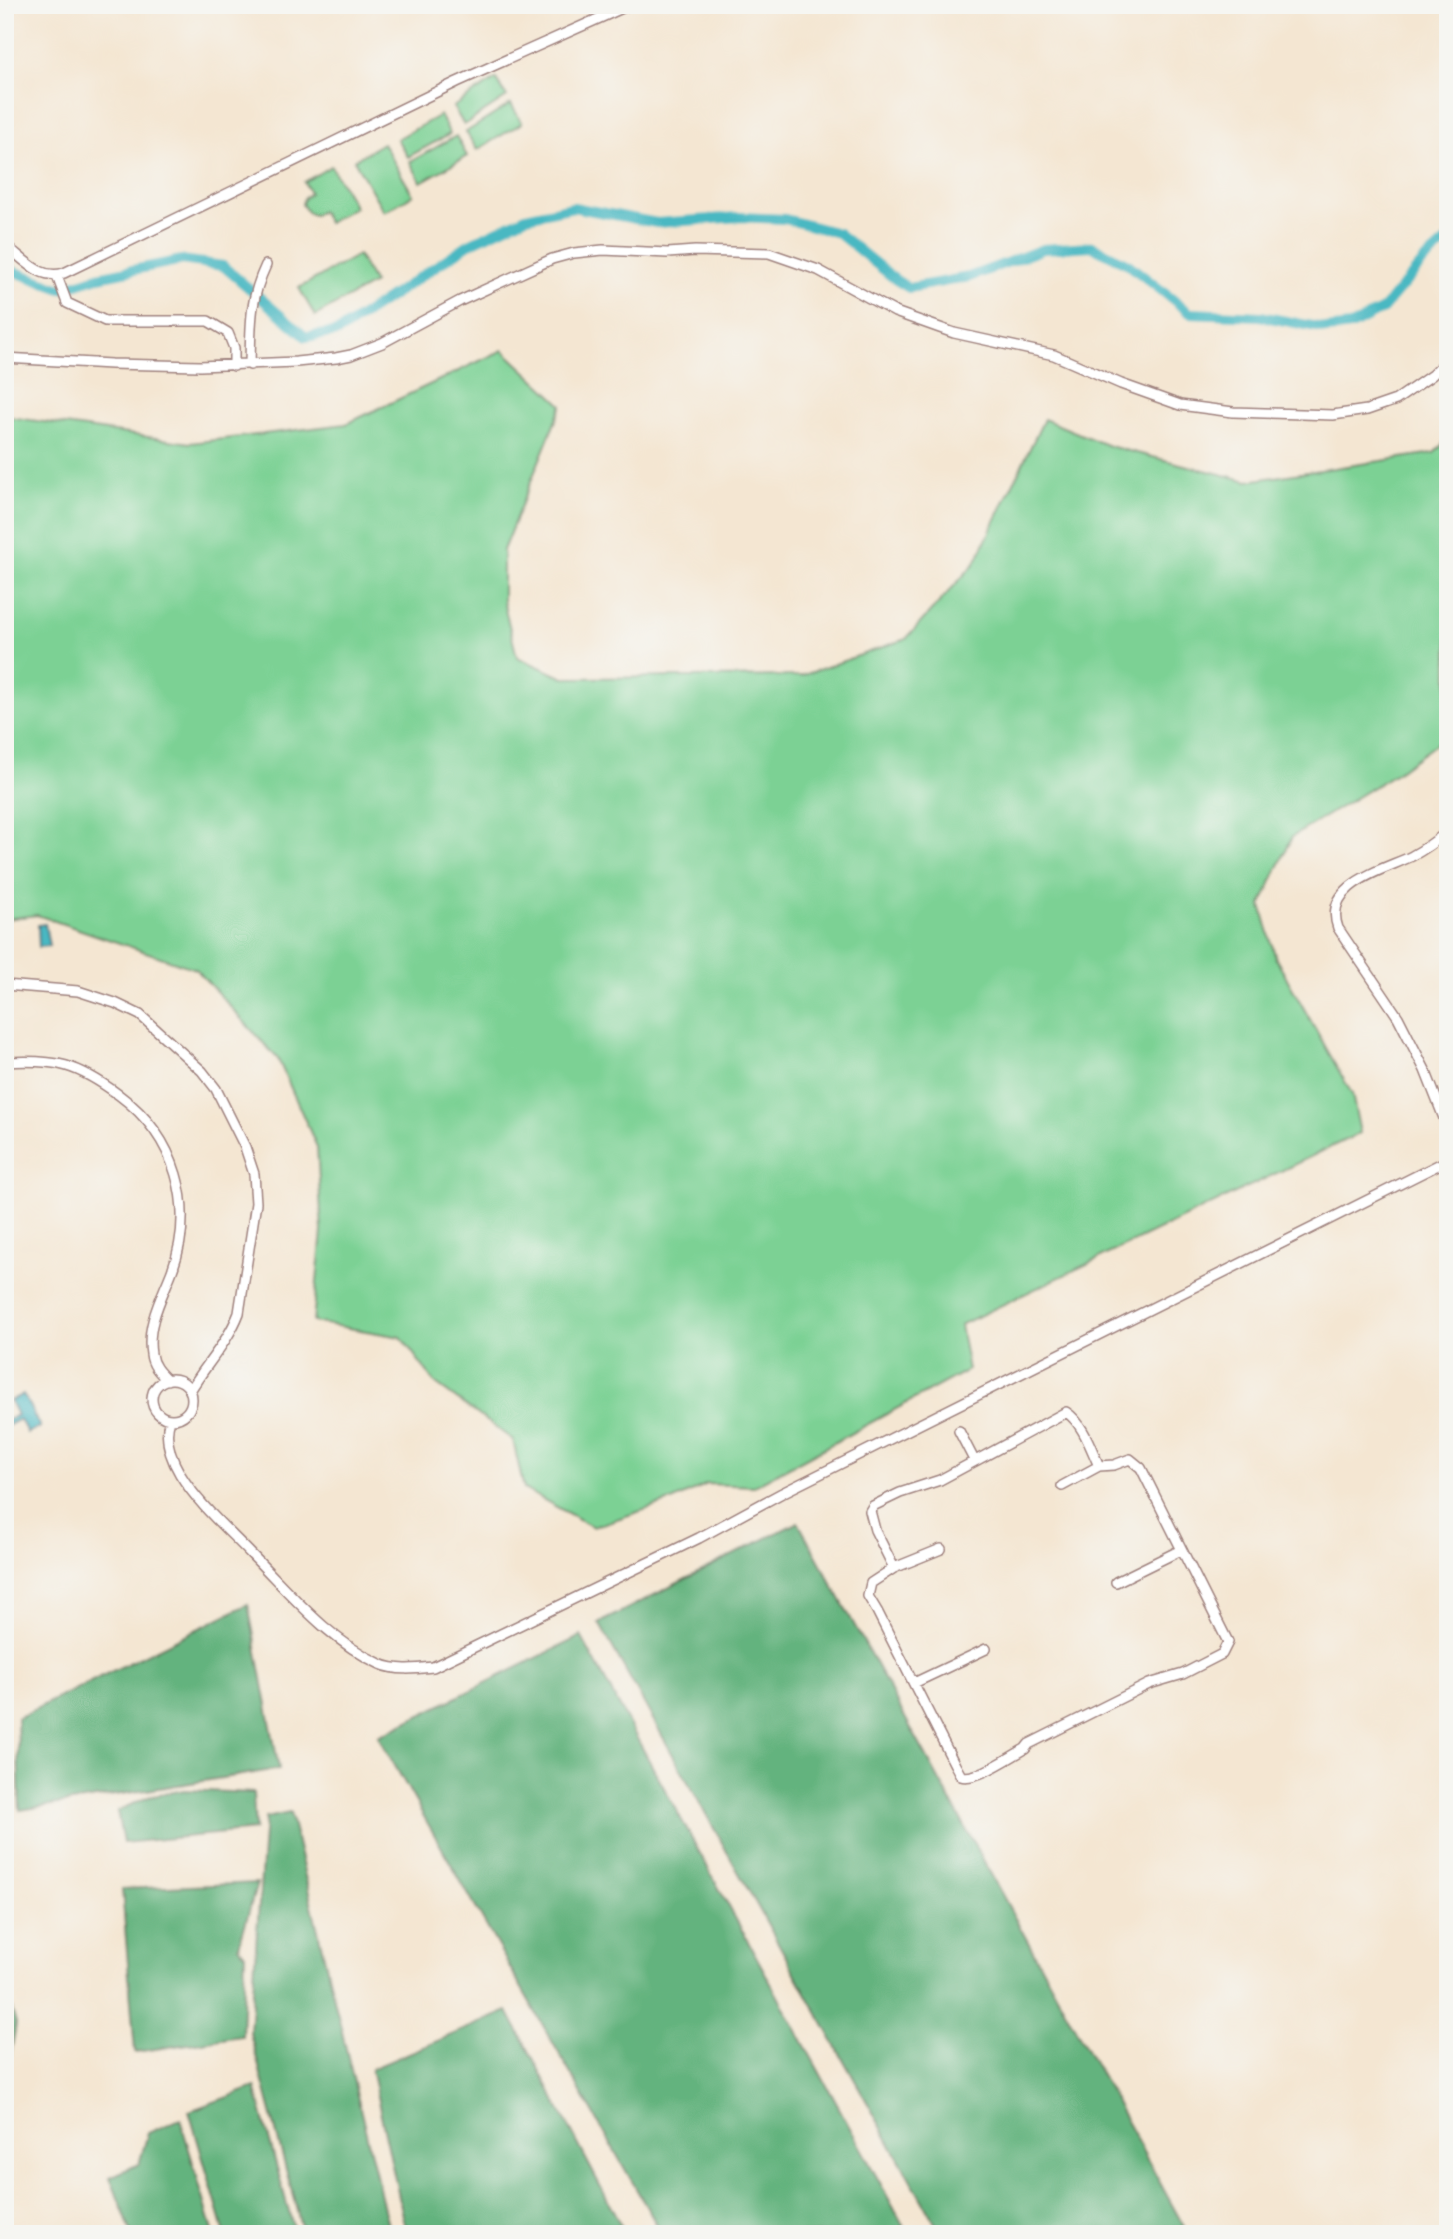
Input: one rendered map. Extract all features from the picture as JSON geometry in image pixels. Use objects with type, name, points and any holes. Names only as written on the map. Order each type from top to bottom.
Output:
[{"type":"street","points":[[5,245],[37,270],[48,275],[57,276],[78,268],[158,226],[457,82],[629,5]]},
{"type":"street","points":[[5,358],[111,364],[233,366],[351,355],[382,343],[460,301],[552,259],[603,250],[769,253],[818,270],[895,312],[954,333],[1054,355],[1121,384],[1180,405],[1233,412],[1333,415],[1367,410],[1396,400],[1432,375],[1448,359]]},
{"type":"street","points":[[250,365],[251,307],[266,265]]},
{"type":"street","points":[[57,276],[67,303],[105,321],[208,321],[228,333],[234,348],[233,366]]},
{"type":"street","points":[[1448,831],[1421,851],[1352,885],[1342,895],[1335,918],[1338,928],[1398,1017],[1425,1070],[1448,1128]]},
{"type":"street","points":[[5,985],[78,990],[140,1015],[202,1071],[216,1089],[245,1147],[254,1174],[256,1203],[239,1313],[233,1330],[190,1391]]},
{"type":"street","points":[[5,1062],[56,1062],[99,1080],[150,1123],[163,1142],[178,1180],[183,1221],[173,1268],[153,1320],[150,1346],[156,1368],[167,1380]]},
{"type":"street","points":[[170,1419],[166,1432],[170,1452],[180,1474],[214,1516],[326,1630],[351,1648],[383,1665],[403,1669],[433,1667],[699,1538],[782,1493],[1448,1160]]},
{"type":"street","points":[[167,1380],[178,1380],[190,1391],[190,1409],[181,1417],[170,1419],[158,1413],[153,1401],[156,1388],[167,1380]]},
{"type":"street","points":[[894,1569],[870,1516],[873,1506],[900,1493],[940,1480],[1066,1412],[1085,1436],[1099,1466]]},
{"type":"street","points":[[959,1431],[974,1460]]},
{"type":"street","points":[[941,1549],[894,1569],[871,1583],[868,1596],[961,1776],[976,1776],[1049,1733],[1149,1684],[1183,1674],[1222,1654],[1228,1642],[1141,1468],[1130,1459],[1114,1465],[1099,1466],[1062,1486]]},
{"type":"street","points":[[1116,1582],[1181,1550]]},
{"type":"street","points":[[914,1682],[986,1649]]},
{"type":"green space","points":[[496,79],[507,97],[464,125],[453,107]]},
{"type":"green space","points":[[511,104],[522,123],[477,150],[466,132]]},
{"type":"green space","points":[[440,115],[450,134],[408,157],[397,139]]},
{"type":"green space","points":[[456,136],[467,156],[421,182],[410,162]]},
{"type":"green space","points":[[383,143],[413,195],[384,212],[354,160]]},
{"type":"green space","points":[[331,166],[355,207],[328,223],[321,211],[314,215],[308,213],[302,204],[310,193],[304,182]]},
{"type":"green space","points":[[358,255],[374,283],[315,316],[299,288]]},
{"type":"green space","points":[[503,350],[562,405],[503,550],[503,601],[517,657],[564,678],[801,676],[906,639],[975,563],[1044,419],[1109,446],[1248,481],[1434,453],[1448,439],[1448,735],[1396,773],[1292,837],[1261,905],[1276,959],[1352,1094],[1360,1133],[960,1325],[968,1370],[754,1486],[707,1484],[674,1500],[593,1527],[524,1489],[513,1440],[436,1384],[401,1337],[313,1322],[322,1231],[317,1147],[278,1059],[196,969],[37,915],[5,919],[5,428],[10,417],[190,443],[346,424]]},
{"type":"green space","points":[[798,1522],[1188,2234],[941,2234],[599,1623]]},
{"type":"green space","points":[[248,1604],[279,1769],[20,1810],[17,1718]]},
{"type":"green space","points":[[581,1636],[908,2234],[662,2234],[378,1736]]},
{"type":"green space","points":[[184,1790],[253,1793],[255,1830],[123,1843],[117,1811],[148,1797]]},
{"type":"green space","points":[[290,1813],[390,2234],[303,2234],[250,2033],[265,1818]]},
{"type":"green space","points":[[257,1883],[239,1946],[245,1954],[242,2036],[135,2052],[122,1889]]},
{"type":"green space","points":[[5,1986],[16,2024],[6,2080],[5,2080]]},
{"type":"green space","points":[[508,2011],[624,2231],[616,2234],[407,2234],[371,2069]]},
{"type":"green space","points":[[255,2087],[295,2234],[225,2234],[189,2111]]},
{"type":"green space","points":[[180,2119],[214,2234],[132,2234],[110,2177],[139,2164],[148,2133]]},
{"type":"water","points":[[45,924],[49,946],[39,947],[38,925]]},
{"type":"water","points":[[23,1394],[40,1427],[27,1433],[20,1419],[5,1427],[5,1421],[17,1415],[10,1401]]},
{"type":"waterway","points":[[5,268],[61,289],[98,277],[182,260],[223,266],[306,337],[338,332],[469,244],[526,217],[573,207],[657,223],[739,217],[785,219],[838,233],[909,288],[969,277],[1043,249],[1092,246],[1128,264],[1190,313],[1260,316],[1327,329],[1351,326],[1383,309],[1424,261],[1448,240]]}]
